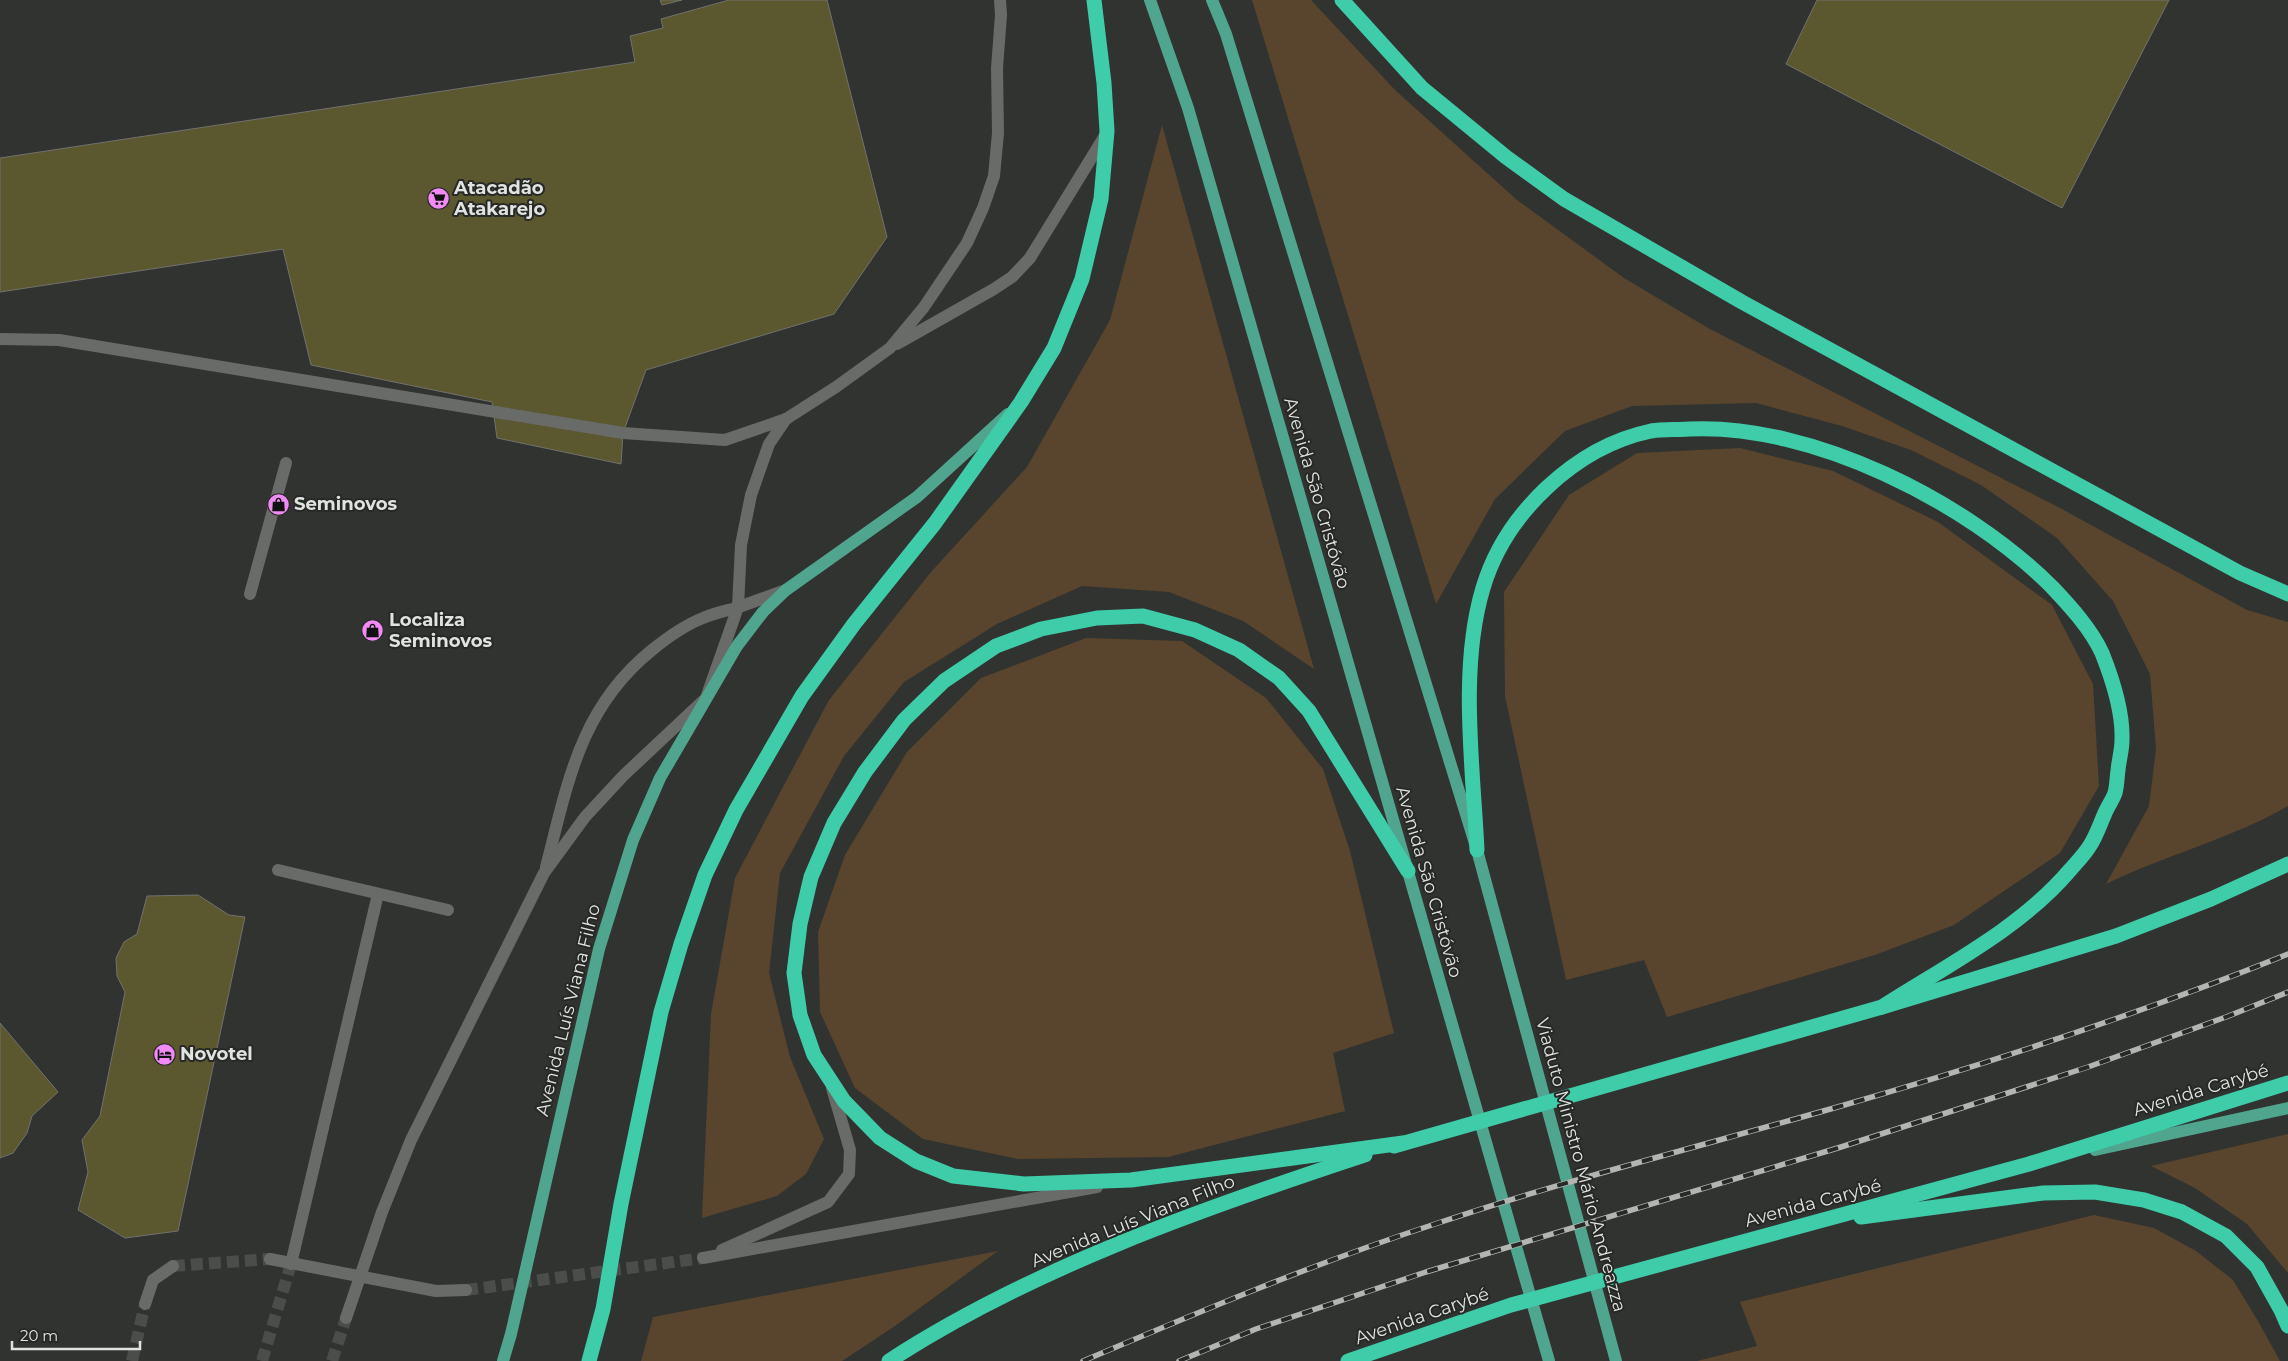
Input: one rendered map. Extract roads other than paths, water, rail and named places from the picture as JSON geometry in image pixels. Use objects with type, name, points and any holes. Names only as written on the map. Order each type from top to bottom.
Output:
[{"type":"highway","points":[[588,1361],[603,1309],[661,1012],[681,944],[705,875],[736,810],[802,696],[854,624],[935,523],[1020,402],[1054,348],[1082,279],[1101,199],[1107,132],[1104,83],[1094,0]]},
{"type":"highway","points":[[1342,0],[1422,88],[1506,157],[1564,199],[1742,302],[2240,573],[2288,594]]},
{"type":"highway","points":[[1477,850],[1469,687],[1473,635],[1483,586],[1508,533],[1535,499],[1571,466],[1610,444],[1653,431],[1704,428],[1760,432],[1815,447],[1871,468],[1944,505],[1991,534],[2030,565],[2071,606],[2101,650],[2116,699],[2122,738],[2115,792],[2089,848],[2053,890],[2007,927],[1882,1007]]},
{"type":"highway","points":[[1408,871],[1310,711],[1279,678],[1239,650],[1195,630],[1143,616],[1097,618],[1042,629],[996,646],[944,681],[899,727],[865,772],[834,823],[811,877],[800,924],[794,973],[800,1015],[814,1055],[844,1101],[880,1138],[916,1161],[953,1176],[1024,1184],[1131,1180],[1403,1143],[1882,1007],[2116,936],[2210,899],[2288,864]]},
{"type":"highway","name":"Avenida Carybé","points":[[1348,1361],[1512,1305],[2029,1164],[2288,1082]]},
{"type":"highway","name":"Avenida Luís Viana Filho","points":[[889,1361],[915,1344],[1009,1294],[1091,1256],[1259,1190],[1403,1143]]},
{"type":"highway","points":[[1802,1225],[2043,1193],[2095,1192],[2144,1200],[2182,1212],[2226,1236],[2257,1267],[2288,1326]]},
{"type":"main road","name":"Avenida São Cristóvão","points":[[1150,0],[1188,108],[1549,1361]]},
{"type":"main road","points":[[1212,0],[1229,44],[1477,850]]},
{"type":"main road","name":"Avenida Luís Viana Filho","points":[[503,1361],[529,1259],[599,949],[633,840],[660,778],[737,646],[763,612],[786,590],[917,497],[1020,402]]},
{"type":"main road","name":"Viaduto Ministro Mário Andreazza","points":[[1477,850],[1616,1361]]},
{"type":"main road","points":[[2029,1164],[2288,1108]]},
{"type":"lane","points":[[890,348],[924,307],[967,243],[983,208],[994,176],[998,133],[997,68],[1001,15],[1000,0]]},
{"type":"lane","points":[[0,340],[59,340],[623,432],[725,440],[786,419],[836,387],[890,348],[1012,277],[1030,258],[1107,132]]},
{"type":"lane","points":[[346,1318],[382,1212],[411,1140],[544,873],[585,817],[623,776],[706,698],[738,607],[741,545],[751,494],[769,444],[786,419]]},
{"type":"lane","points":[[250,594],[286,463]]},
{"type":"lane","points":[[544,873],[568,781],[581,744],[594,718],[614,686],[638,661],[668,637],[703,618],[786,590]]},
{"type":"lane","points":[[278,870],[448,910]]},
{"type":"lane","points":[[292,1264],[378,894]]},
{"type":"lane","points":[[829,1077],[850,1150],[849,1174],[828,1202],[703,1258],[1131,1180]]},
{"type":"lane","points":[[270,1259],[436,1292],[466,1290]]},
{"type":"lane","points":[[145,1304],[153,1280],[173,1266]]},
{"type":"tunnel","points":[[466,1290],[703,1258]]},
{"type":"tunnel","points":[[173,1266],[270,1259]]},
{"type":"tunnel","points":[[262,1361],[291,1264]]},
{"type":"tunnel","points":[[132,1361],[145,1304]]},
{"type":"tunnel","points":[[332,1361],[346,1318]]},
{"type":"railway","points":[[1083,1361],[1258,1289],[1390,1239],[1534,1193],[1834,1108],[2006,1056],[2176,997],[2288,954]]},
{"type":"railway","points":[[1179,1361],[1256,1329],[1426,1272],[1841,1147],[2088,1067],[2226,1017],[2288,992]]},
{"type":"place","name":"Atacadão Atakarejo","points":[[438,198]]},
{"type":"place","name":"Seminovos","points":[[278,504]]},
{"type":"place","name":"Localiza Seminovos","points":[[373,630]]},
{"type":"place","name":"Novotel","points":[[164,1054]]}]
